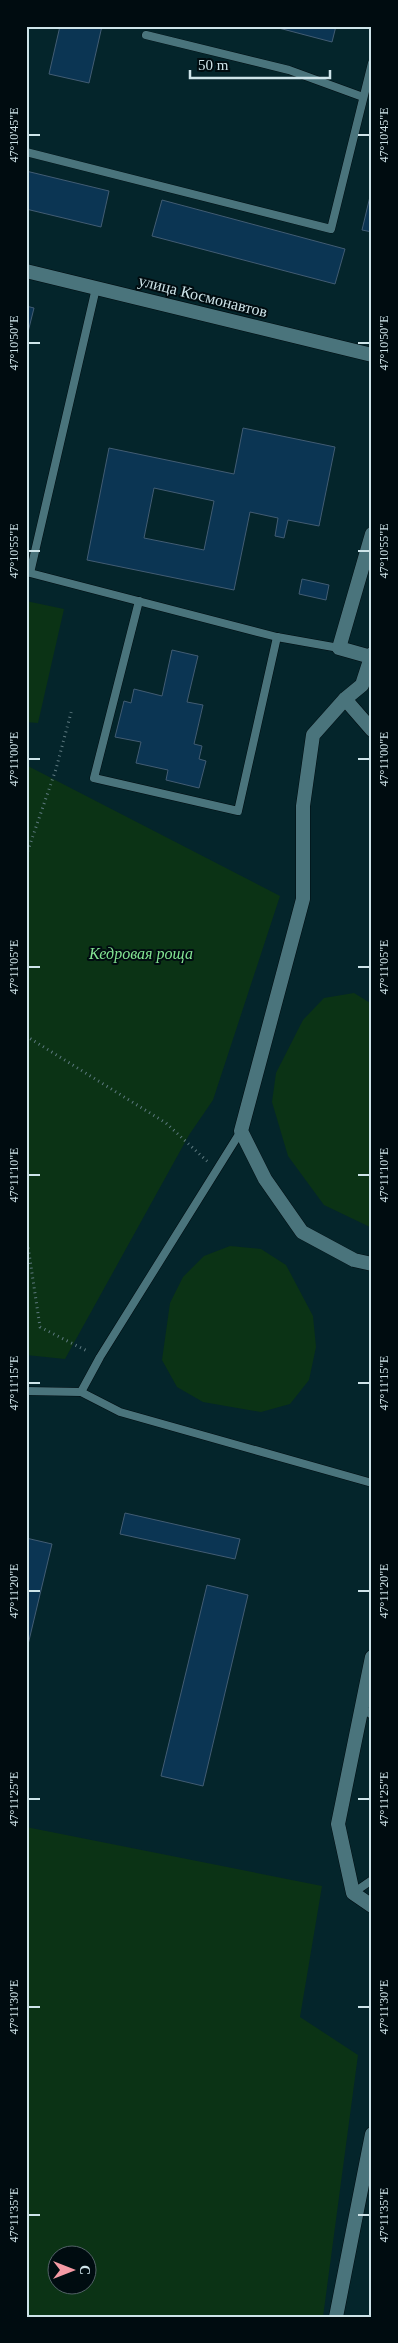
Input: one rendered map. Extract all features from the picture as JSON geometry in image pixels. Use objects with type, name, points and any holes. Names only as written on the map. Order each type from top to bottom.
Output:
[{"type":"street","name":"улица Космонавтов","points":[[26,270],[372,356]]},
{"type":"street","points":[[372,534],[339,648],[371,656],[362,685],[345,699],[313,735],[303,806],[303,899],[241,1131],[265,1178],[302,1232],[354,1260],[372,1264]]},
{"type":"street","points":[[345,699],[372,730]]},
{"type":"street","points":[[372,1657],[367,1712],[338,1824],[353,1892],[372,1906]]},
{"type":"street","points":[[336,2317],[372,2134]]},
{"type":"lane","points":[[146,34],[289,70],[363,97]]},
{"type":"lane","points":[[26,152],[331,229],[372,62]]},
{"type":"lane","points":[[96,288],[30,573],[277,637],[339,648]]},
{"type":"lane","points":[[139,601],[94,778],[238,811],[277,637]]},
{"type":"lane","points":[[81,1392],[100,1357],[241,1131]]},
{"type":"lane","points":[[26,1391],[81,1392],[120,1412],[372,1483]]},
{"type":"lane","points":[[353,1892],[372,1880]]},
{"type":"path","points":[[26,856],[56,769],[72,708]]},
{"type":"path","points":[[26,1036],[166,1123],[218,1170]]},
{"type":"path","points":[[26,1233],[40,1327],[100,1357]]},
{"type":"green space","points":[[26,601],[64,609],[38,723],[26,722]]},
{"type":"green space","name":"Кедровая роща","points":[[26,765],[280,896],[213,1100],[189,1135],[65,1359],[26,1355]]},
{"type":"green space","points":[[354,993],[372,1004],[372,1228],[324,1205],[288,1156],[272,1102],[276,1073],[303,1020],[324,998]]},
{"type":"green space","points":[[230,1246],[261,1249],[286,1265],[313,1316],[316,1347],[309,1380],[290,1404],[261,1412],[203,1402],[177,1387],[162,1360],[170,1303],[183,1277],[204,1256]]},
{"type":"green space","points":[[26,1827],[322,1886],[300,2017],[358,2055],[323,2317],[26,2317]]},
{"type":"building","points":[[60,26],[102,26],[89,83],[49,74]]},
{"type":"building","points":[[271,26],[336,26],[332,42]]},
{"type":"building","points":[[26,171],[109,191],[101,227],[26,209]]},
{"type":"building","points":[[372,188],[372,232],[362,230]]},
{"type":"building","points":[[162,200],[345,249],[335,284],[152,236]]},
{"type":"building","points":[[26,306],[34,308],[26,340]]},
{"type":"building","points":[[243,428],[335,447],[319,526],[288,520],[284,538],[275,536],[278,518],[250,512],[234,590],[87,560],[109,448],[234,474]],"holes":[[[154,488],[214,501],[204,550],[144,538]]]},
{"type":"building","points":[[302,579],[329,585],[326,600],[299,594]]},
{"type":"building","points":[[172,650],[198,656],[187,702],[203,705],[194,744],[202,746],[199,759],[206,761],[199,788],[166,780],[168,770],[136,763],[141,742],[115,737],[124,701],[131,703],[134,689],[162,696]]},
{"type":"building","points":[[125,1513],[240,1539],[235,1559],[120,1534]]},
{"type":"building","points":[[26,1538],[52,1544],[26,1653]]},
{"type":"building","points":[[207,1585],[248,1595],[203,1786],[161,1776]]}]
